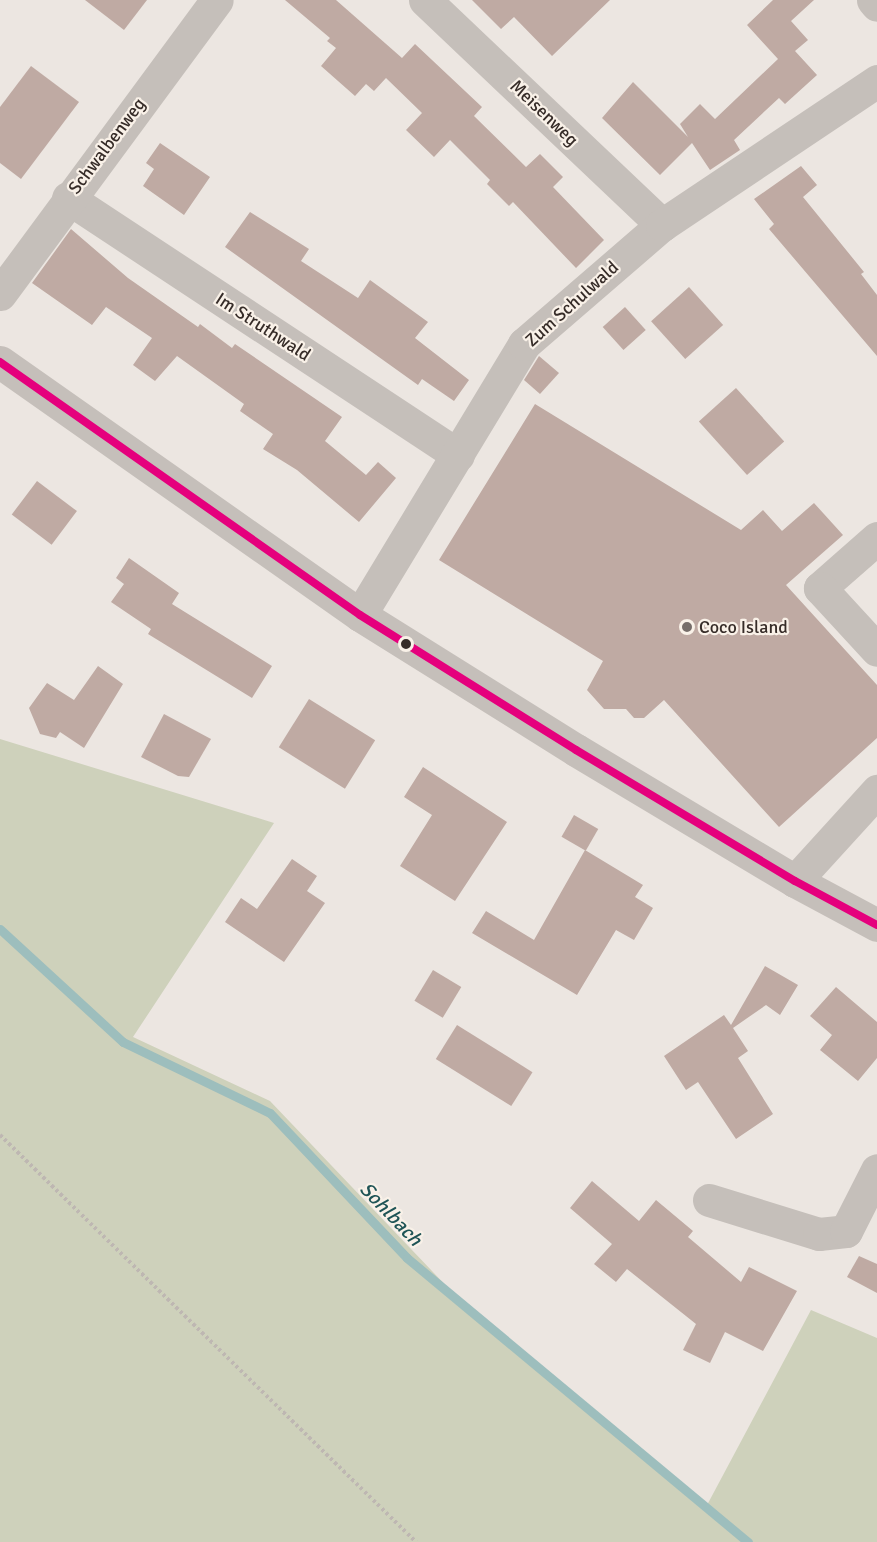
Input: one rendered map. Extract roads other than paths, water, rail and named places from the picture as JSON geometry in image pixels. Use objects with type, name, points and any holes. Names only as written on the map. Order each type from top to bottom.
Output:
[{"type":"street","name":"Schwalbenweg","points":[[0,294],[68,198],[217,0]]},
{"type":"street","name":"Meisenweg","points":[[425,0],[662,225]]},
{"type":"street","points":[[873,0],[877,5]]},
{"type":"street","name":"Zum Schulwald","points":[[360,615],[524,344],[662,225],[877,81]]},
{"type":"street","name":"Im Struthwald","points":[[68,198],[458,455]]},
{"type":"street","points":[[0,362],[360,615],[795,881],[877,925]]},
{"type":"street","points":[[877,538],[820,588],[877,650]]},
{"type":"street","points":[[795,881],[877,791]]},
{"type":"street","points":[[709,1200],[819,1234],[846,1231],[877,1170]]},
{"type":"waterway","name":"Sohlbach","points":[[0,929],[123,1042],[270,1113],[407,1258],[748,1542]]},
{"type":"place","name":"Coco Island","points":[[687,627]]}]
